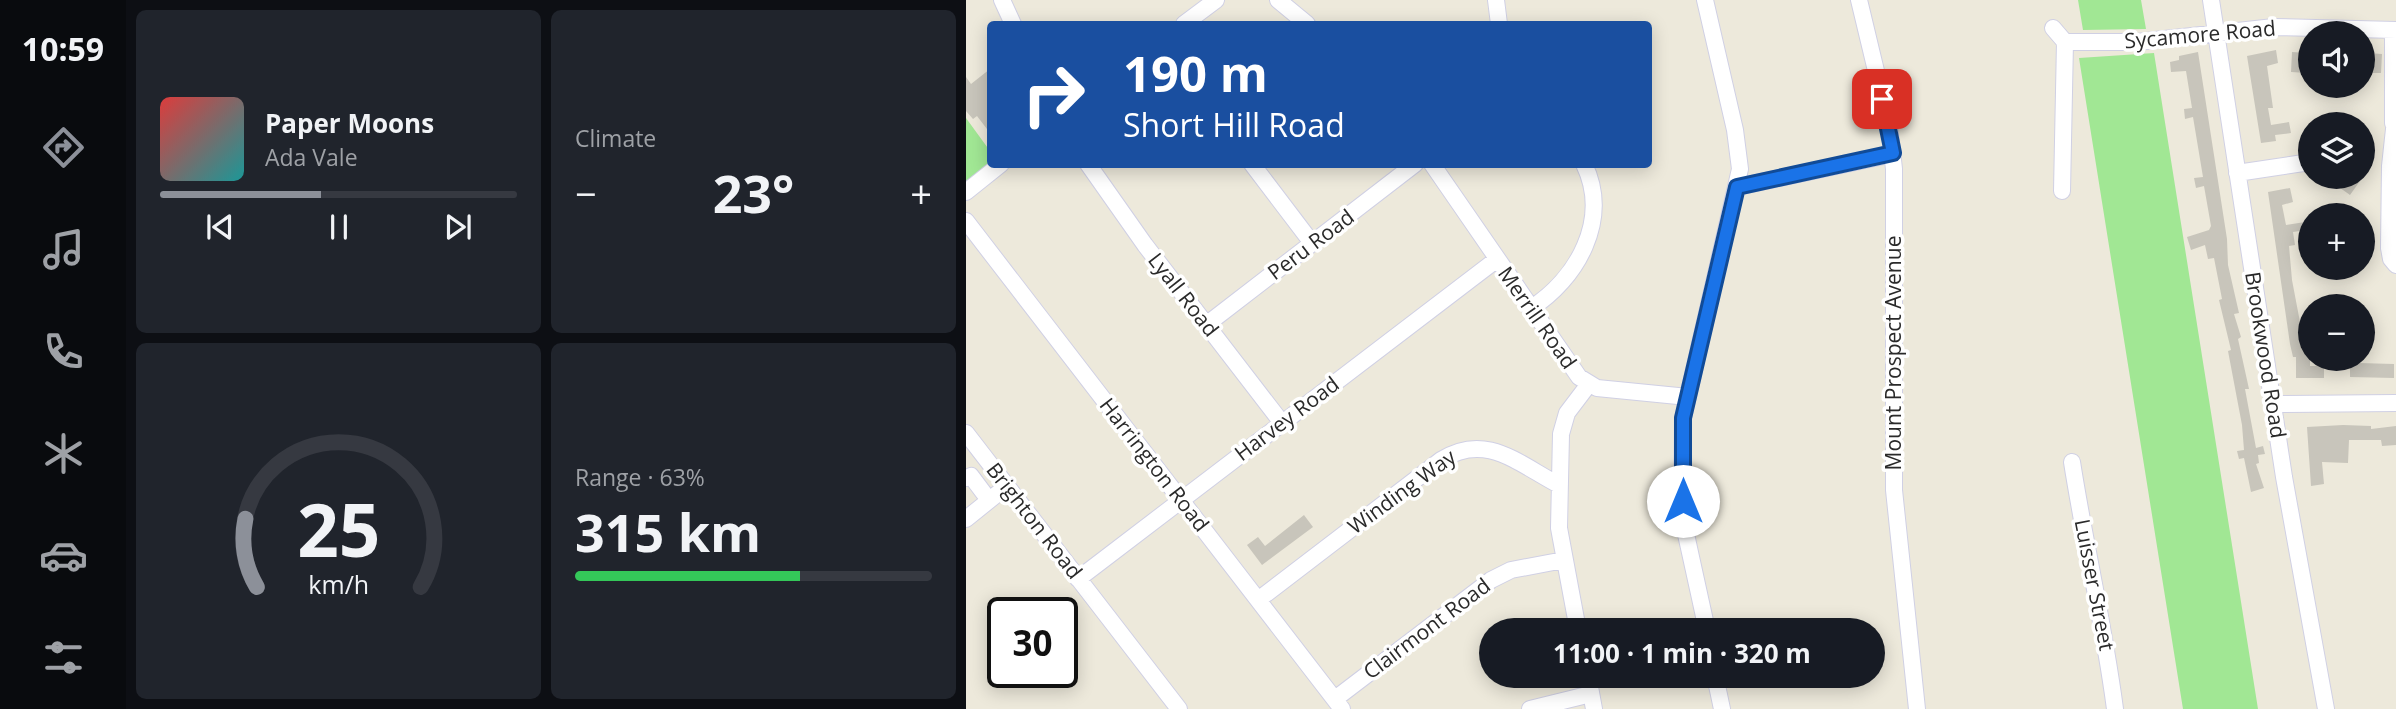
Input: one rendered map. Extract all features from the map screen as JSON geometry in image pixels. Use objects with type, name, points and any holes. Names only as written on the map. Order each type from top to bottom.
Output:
[{"type":"street","points":[[1002,0],[1012,21]]},
{"type":"street","points":[[1188,21],[1216,0]]},
{"type":"street","points":[[1278,0],[1303,21]]},
{"type":"street","points":[[1496,0],[1499,21]]},
{"type":"street","points":[[1704,618],[1682,516],[1683,418],[1737,187],[1740,159],[1705,0]]},
{"type":"street","name":"Mount Prospect Avenue","points":[[1859,0],[1893,153],[1894,490],[1917,709]]},
{"type":"street","name":"Brookwood Road","points":[[2211,0],[2273,404],[2326,709]]},
{"type":"street","name":"Sycamore Road","points":[[2065,42],[2122,43],[2274,27],[2395,30]]},
{"type":"street","points":[[2053,28],[2065,42],[2062,191]]},
{"type":"street","points":[[2395,30],[2395,130],[2390,166],[2389,248],[2396,265]]},
{"type":"street","points":[[1737,187],[1893,153]]},
{"type":"street","points":[[2236,173],[2298,164]]},
{"type":"street","points":[[966,192],[997,168]]},
{"type":"street","name":"Lyall Road","points":[[1091,168],[1282,423]]},
{"type":"street","points":[[1255,168],[1312,243]]},
{"type":"street","name":"Peru Road","points":[[1206,325],[1410,168]]},
{"type":"street","name":"Merrill Road","points":[[1435,168],[1571,369],[1589,384],[1617,390],[1688,397]]},
{"type":"street","points":[[1530,309],[1550,296],[1580,260],[1589,234],[1593,202],[1592,186],[1585,168]]},
{"type":"street","name":"Harrington Road","points":[[966,221],[1339,704]]},
{"type":"street","name":"Harvey Road","points":[[1078,579],[1496,260]]},
{"type":"street","points":[[1576,618],[1559,528],[1562,423],[1589,384]]},
{"type":"street","points":[[2273,404],[2396,403]]},
{"type":"street","name":"Brighton Road","points":[[966,433],[1179,709]]},
{"type":"street","name":"Winding Way","points":[[1258,600],[1440,460],[1461,448],[1488,448],[1559,485]]},
{"type":"street","name":"Luisser Street","points":[[2072,462],[2085,542],[2094,572],[2115,709]]},
{"type":"street","points":[[966,478],[971,476],[989,500]]},
{"type":"street","points":[[966,519],[1007,486]]},
{"type":"street","name":"Clairmont Road","points":[[1339,704],[1490,580],[1511,570],[1564,560]]},
{"type":"street","points":[[1718,688],[1722,709]]},
{"type":"street","points":[[1530,709],[1593,701]]},
{"type":"green space","points":[[2078,0],[2141,0],[2146,29],[2083,30]]},
{"type":"green space","points":[[2154,53],[2258,709],[2183,709],[2079,58]]},
{"type":"green space","points":[[966,118],[987,147],[987,165],[966,182]]},
{"type":"building","points":[[2276,50],[2278,63],[2267,66],[2273,108],[2268,108],[2271,125],[2289,122],[2291,133],[2275,135],[2276,141],[2261,143],[2247,56]]},
{"type":"building","points":[[2198,52],[2227,239],[2228,265],[2239,313],[2234,314],[2241,337],[2238,339],[2249,389],[2245,389],[2256,448],[2263,446],[2265,454],[2258,455],[2259,463],[2256,464],[2264,488],[2251,492],[2244,458],[2239,459],[2237,451],[2244,450],[2242,425],[2214,258],[2208,259],[2205,245],[2191,250],[2187,237],[2209,230],[2211,226],[2204,186],[2196,188],[2194,178],[2203,177],[2193,117],[2185,119],[2184,109],[2192,108],[2186,71],[2171,72],[2170,62],[2179,60],[2179,56]]},
{"type":"building","points":[[2292,52],[2298,52],[2298,72],[2291,72]]},
{"type":"building","points":[[2375,54],[2382,54],[2381,73],[2375,73]]},
{"type":"building","points":[[987,71],[987,129],[977,116],[973,119],[966,111],[966,77],[971,84]]},
{"type":"building","points":[[2290,188],[2293,202],[2282,205],[2286,225],[2298,223],[2298,231],[2293,232],[2295,245],[2289,246],[2298,312],[2298,371],[2324,371],[2324,378],[2296,378],[2296,357],[2293,357],[2290,344],[2268,192]]},
{"type":"building","points":[[2342,189],[2354,189],[2350,195]]},
{"type":"building","points":[[2375,363],[2394,364],[2394,378],[2350,377],[2350,371],[2375,371]]},
{"type":"building","points":[[2371,426],[2371,429],[2396,426],[2396,445],[2382,446],[2381,440],[2349,440],[2348,463],[2322,462],[2324,484],[2311,486],[2307,427]]},
{"type":"building","points":[[1304,515],[1313,527],[1262,565],[1247,545],[1258,537],[1265,546]]},
{"type":"route","points":[[1683,501],[1683,418],[1737,187],[1893,153],[1882,99]]}]
